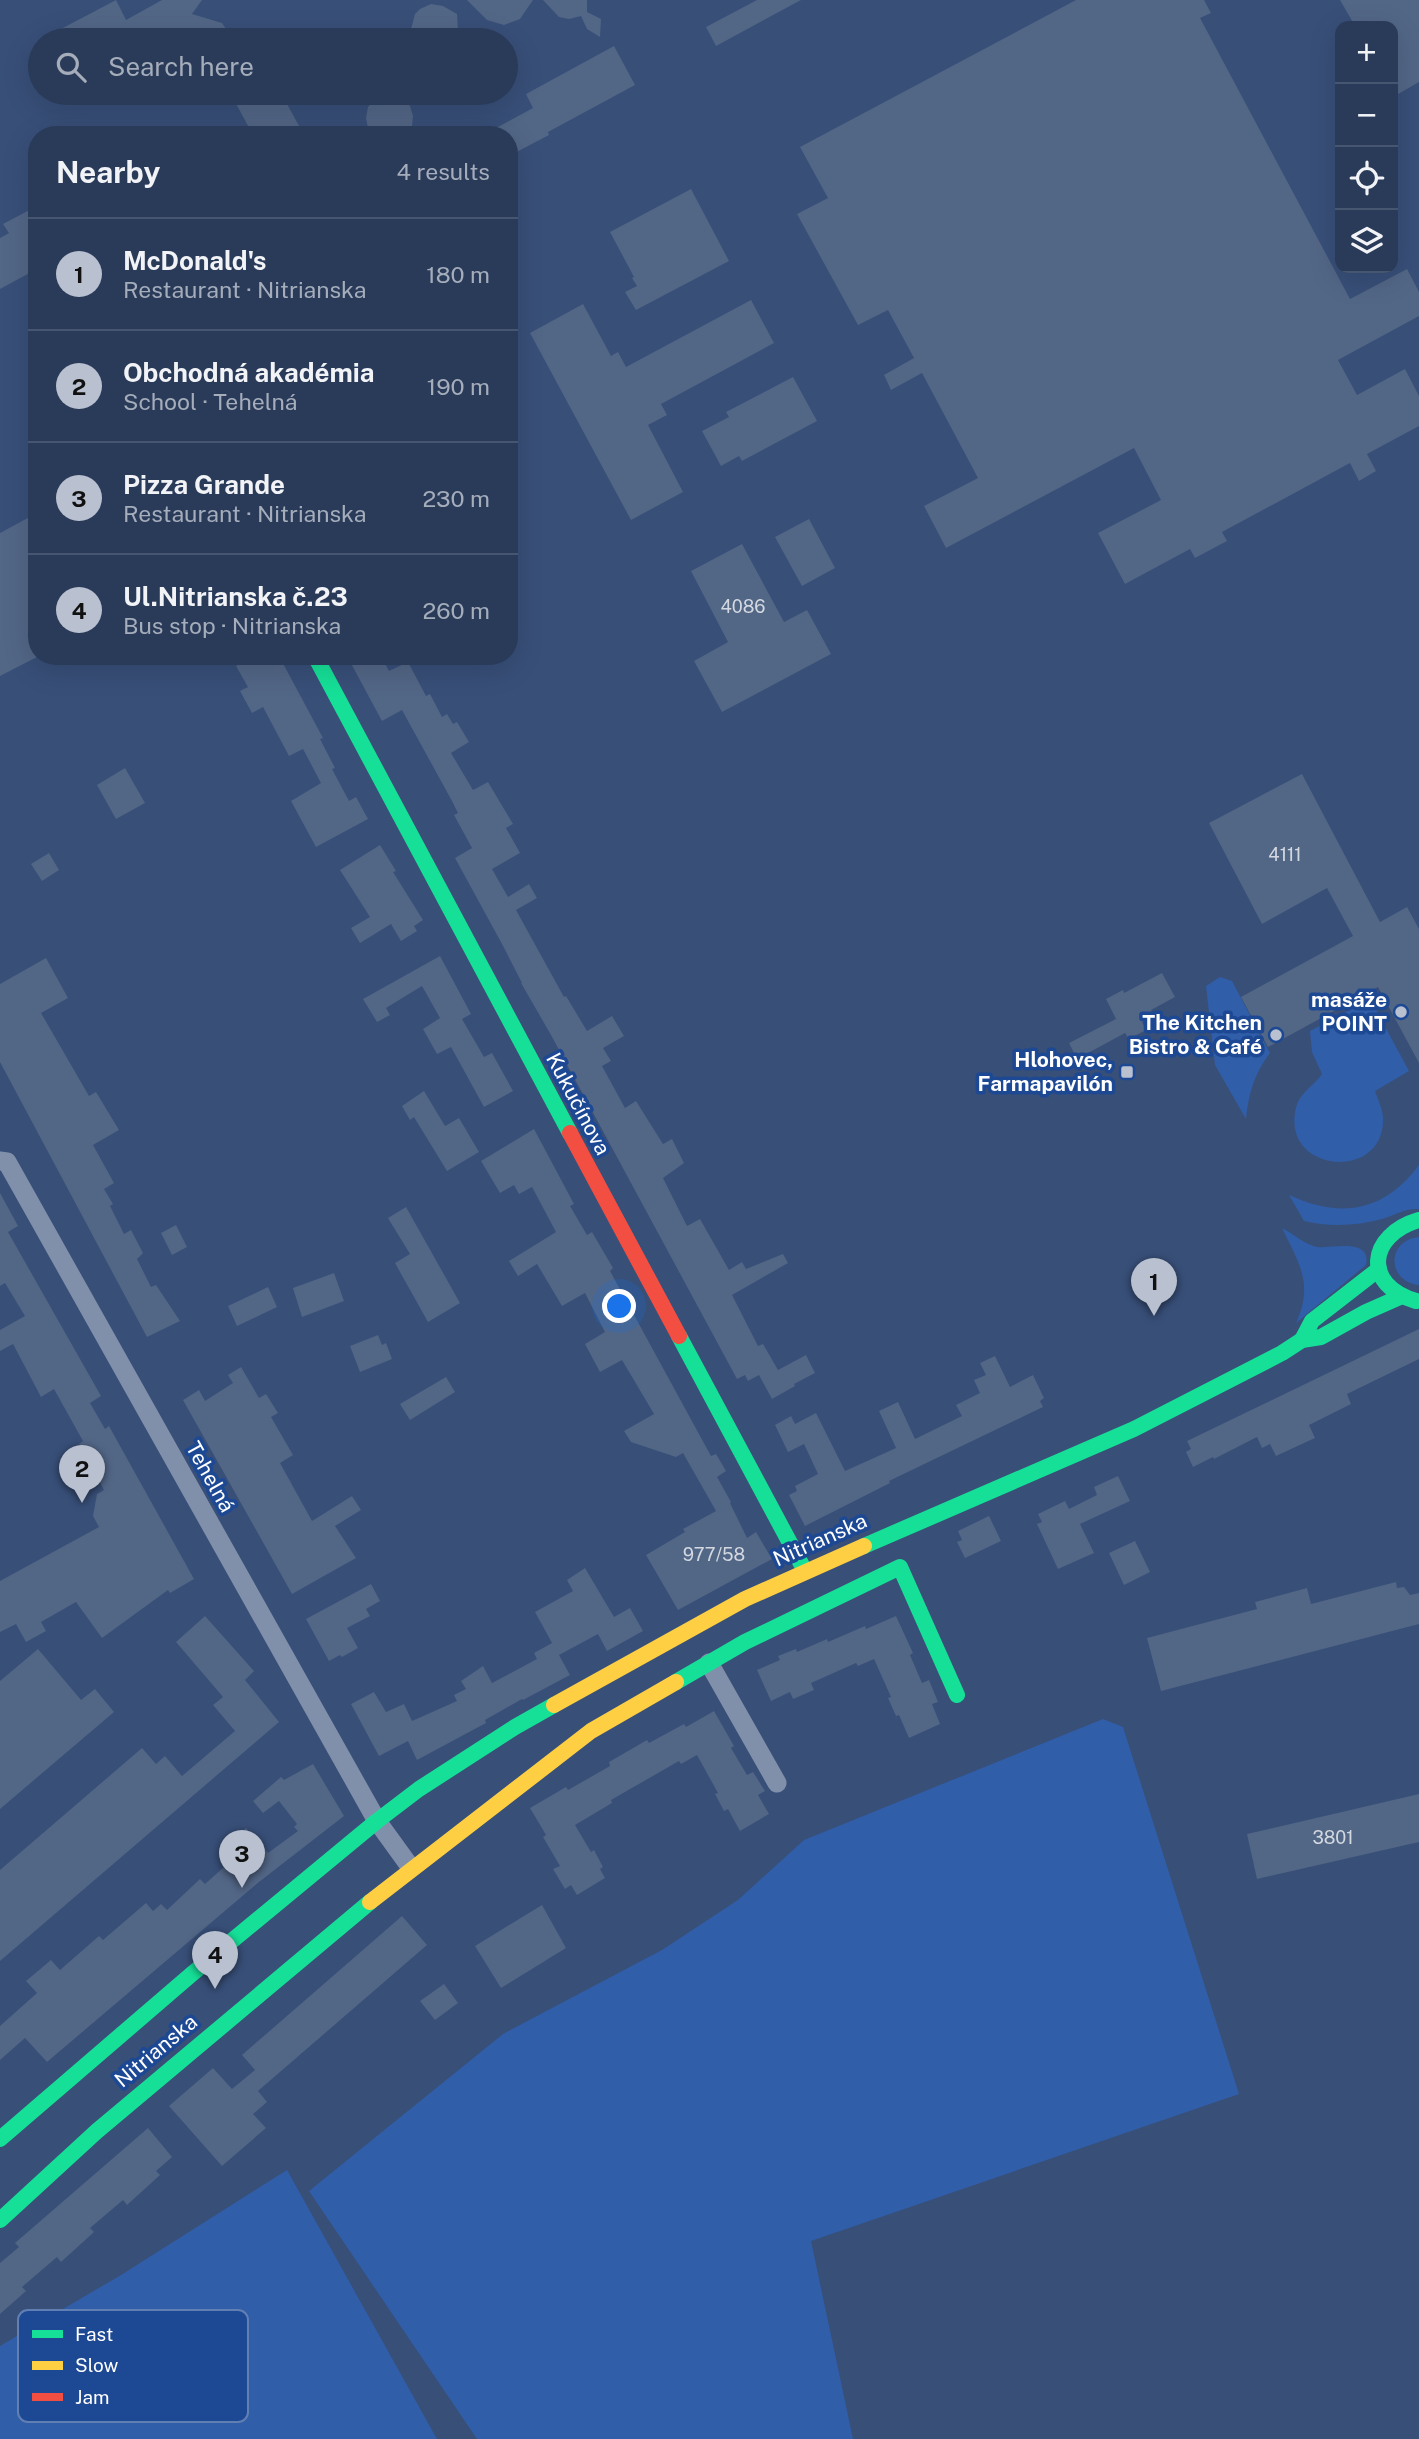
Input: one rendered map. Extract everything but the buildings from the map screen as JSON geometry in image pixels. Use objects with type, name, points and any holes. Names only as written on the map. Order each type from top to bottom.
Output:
[{"type":"street","name":"Kukučínova","points":[[320,665],[805,1571]]},
{"type":"street","name":"Tehelná","points":[[0,1161],[7,1162],[377,1821]]},
{"type":"street","points":[[1379,1269],[1379,1251],[1389,1234],[1396,1227],[1419,1220]]},
{"type":"street","name":"Nitrianska","points":[[1302,1340],[1312,1321],[1379,1269],[1390,1290],[1414,1300]]},
{"type":"street","name":"Nitrianska","points":[[0,2139],[192,1973],[377,1821],[468,1756],[538,1714],[701,1622],[805,1571],[1134,1429],[1282,1353],[1302,1340],[1321,1337],[1366,1312],[1414,1300]]},
{"type":"street","name":"Nitrianska","points":[[0,2220],[97,2131],[411,1868],[591,1731],[746,1642],[900,1567],[957,1695]]},
{"type":"street","points":[[709,1663],[777,1783]]},
{"type":"street","points":[[377,1821],[411,1868]]},
{"type":"shaded area","points":[[1220,977],[1232,981],[1270,1053],[1253,1084],[1246,1119],[1215,1065],[1206,986]]},
{"type":"shaded area","points":[[1378,995],[1375,1008],[1409,1071],[1375,1091],[1383,1117],[1379,1138],[1368,1153],[1353,1160],[1335,1162],[1317,1157],[1303,1146],[1295,1130],[1298,1102],[1322,1074],[1312,1052],[1310,1031]]},
{"type":"shaded area","points":[[1419,1165],[1419,1209],[1382,1219],[1333,1225],[1304,1221],[1289,1195],[1326,1207],[1360,1207],[1391,1193]]},
{"type":"shaded area","points":[[1282,1228],[1313,1246],[1349,1246],[1363,1251],[1366,1256],[1366,1265],[1296,1323],[1304,1297],[1304,1285],[1299,1263]]},
{"type":"shaded area","points":[[1419,1237],[1418,1285],[1400,1276],[1394,1260],[1401,1245]]},
{"type":"shaded area","points":[[1103,1719],[1123,1727],[1239,2094],[811,2241],[853,2439],[477,2439],[309,2191],[503,2034],[662,1950],[738,1900],[804,1840]]},
{"type":"shaded area","points":[[287,2170],[437,2439],[0,2439],[0,2346],[18,2335],[18,2422],[248,2422],[248,2310],[61,2310]]},
{"type":"traffic: fast","points":[[320,665],[570,1133]]},
{"type":"traffic: fast","points":[[1416,1301],[1399,1294],[1387,1284],[1380,1272],[1378,1260],[1381,1248],[1389,1237],[1402,1227],[1419,1220]]},
{"type":"traffic: fast","points":[[1302,1340],[1312,1321],[1379,1269]]},
{"type":"traffic: fast","points":[[864,1546],[1134,1429],[1282,1353],[1302,1340],[1321,1337],[1400,1297]]},
{"type":"traffic: fast","points":[[679,1336],[805,1571]]},
{"type":"traffic: fast","points":[[676,1682],[745,1642],[900,1567],[957,1695]]},
{"type":"traffic: fast","points":[[0,2139],[193,1973],[377,1821],[419,1789],[554,1705]]},
{"type":"traffic: fast","points":[[0,2220],[97,2131],[370,1902]]},
{"type":"traffic: slow","points":[[554,1705],[745,1599],[864,1546]]},
{"type":"traffic: slow","points":[[370,1902],[591,1731],[676,1682]]},
{"type":"traffic: jam","points":[[570,1133],[679,1336]]},
{"type":"place","name":"masáže POINT","points":[[1401,1012]]},
{"type":"place","name":"The Kitchen Bistro & Café","points":[[1276,1035]]},
{"type":"place","name":"Hlohovec, Farmapavilón","points":[[1127,1072]]},
{"type":"place","name":"McDonald's","points":[[1154,1316]]},
{"type":"place","name":"Obchodná akadémia","points":[[82,1503]]},
{"type":"place","name":"Pizza Grande","points":[[242,1888]]},
{"type":"place","name":"Ul.Nitrianska č.23","points":[[215,1989]]}]
